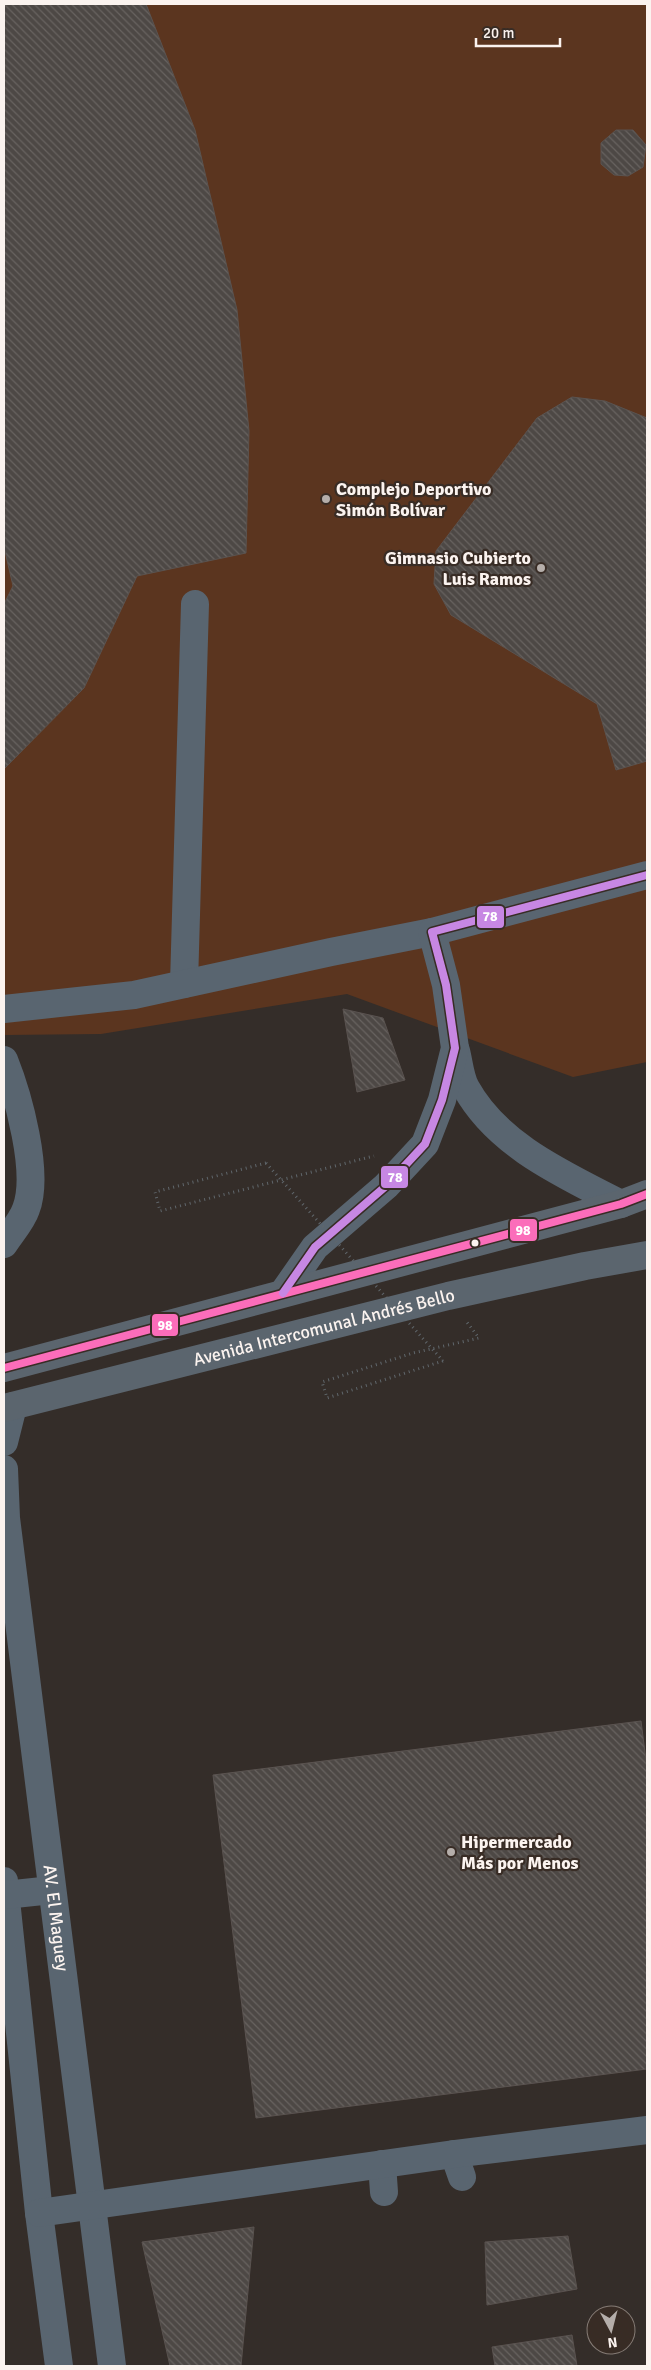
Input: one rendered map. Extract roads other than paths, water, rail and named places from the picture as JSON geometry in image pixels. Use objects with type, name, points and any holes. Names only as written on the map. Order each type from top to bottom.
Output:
[{"type":"main road","points":[[4,1368],[621,1204],[647,1194]]},
{"type":"main road","name":"Avenida Intercomunal Andrés Bello","points":[[8,1407],[448,1296],[585,1266],[647,1255]]},
{"type":"street","points":[[184,984],[195,604]]},
{"type":"street","points":[[4,1009],[134,995],[330,952],[432,932],[647,875]]},
{"type":"street","points":[[432,932],[446,985],[455,1048],[465,1087],[488,1120],[546,1166],[621,1204]]},
{"type":"street","points":[[283,1293],[315,1247],[386,1186],[425,1144],[442,1100],[455,1048]]},
{"type":"street","points":[[4,1060],[10,1075],[28,1152],[32,1182],[26,1209],[4,1244]]},
{"type":"street","points":[[4,1442],[8,1407]]},
{"type":"street","name":"AV. El Maguey","points":[[4,1469],[6,1518],[112,2366]]},
{"type":"street","points":[[52,1890],[4,1888],[39,2213],[59,2366]]},
{"type":"street","points":[[39,2213],[382,2164],[458,2166],[647,2130]]},
{"type":"street","points":[[382,2164],[384,2192]]},
{"type":"place","name":"Complejo Deportivo Simón Bolívar","points":[[326,499]]},
{"type":"place","name":"Gimnasio Cubierto Luis Ramos","points":[[541,568]]},
{"type":"place","name":"Hipermercado Más por Menos","points":[[451,1852]]}]
